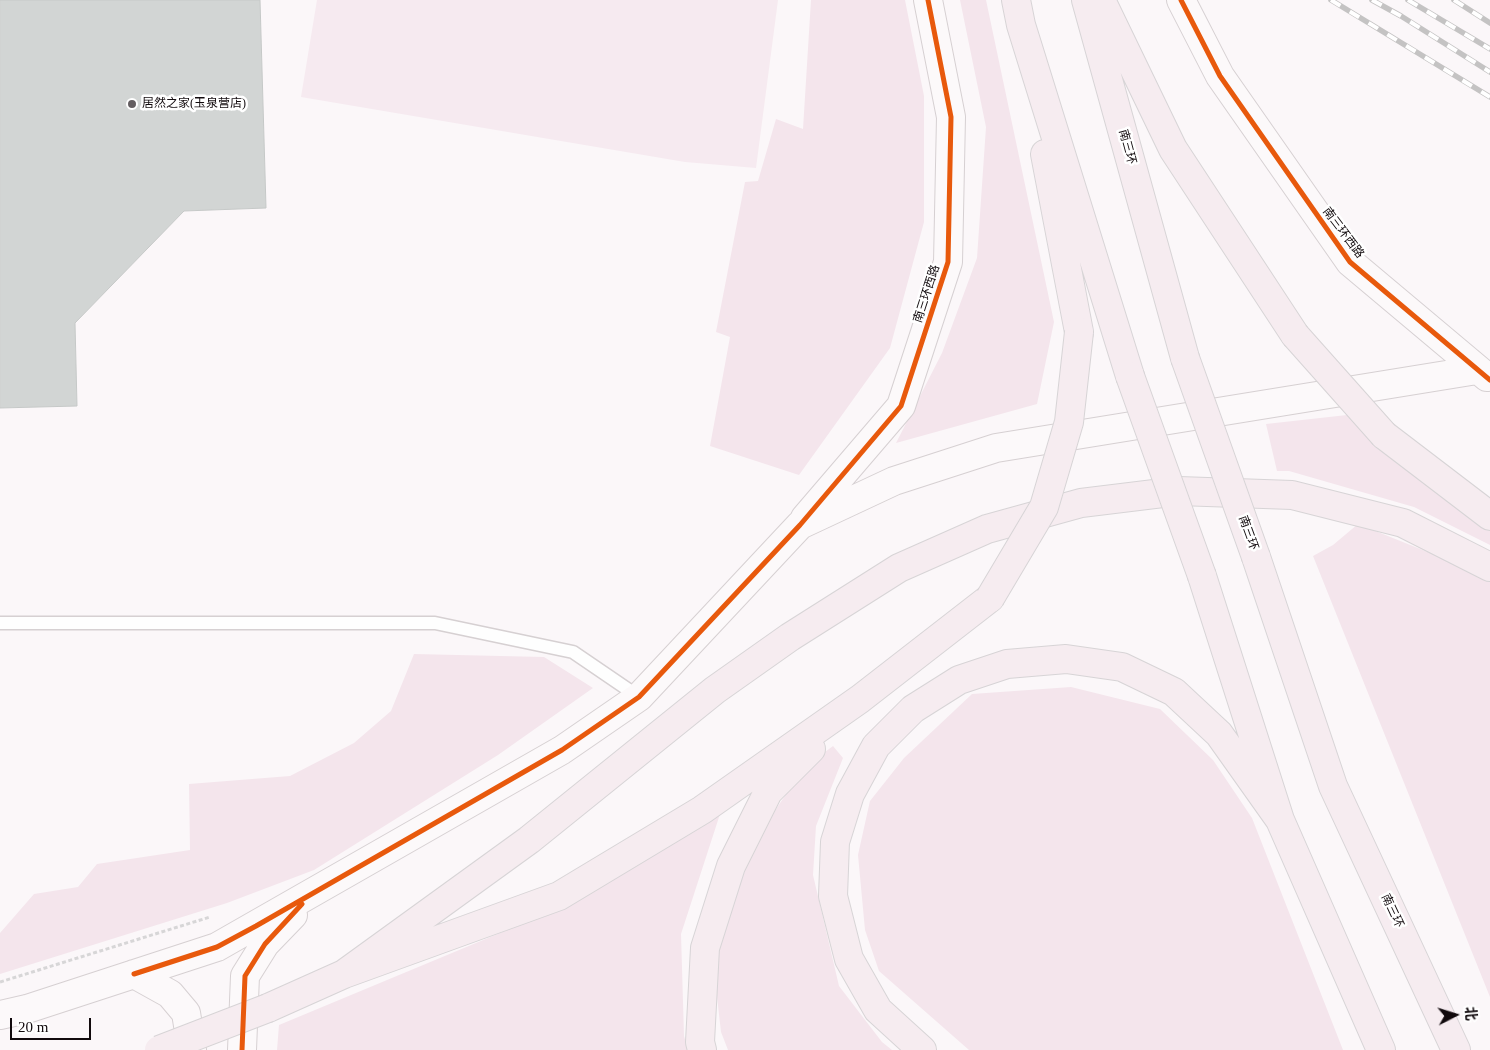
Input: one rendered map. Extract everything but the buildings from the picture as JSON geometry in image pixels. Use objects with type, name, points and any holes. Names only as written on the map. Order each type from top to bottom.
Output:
[{"type":"highway","name":"南三环","points":[[1086,0],[1185,358],[1256,557],[1333,786],[1456,1050]]},
{"type":"highway","points":[[1101,0],[1173,149],[1295,336],[1384,435],[1490,516]]},
{"type":"highway","points":[[160,1050],[268,1008],[344,974],[559,896],[702,810],[860,699],[990,598],[1044,507],[1069,422],[1079,332],[1018,12]]},
{"type":"highway","points":[[1018,12],[1130,376],[1202,576],[1280,820],[1381,1050]]},
{"type":"highway","points":[[344,974],[528,840],[715,690],[790,637],[899,568],[987,529],[1080,504],[1179,491],[1292,495],[1404,523],[1490,567]]},
{"type":"highway","points":[[922,1050],[878,1010],[849,959],[833,896],[835,842],[850,794],[876,746],[912,709],[959,680],[1007,664],[1066,659],[1122,667],[1174,692],[1219,734],[1280,820]]},
{"type":"highway","points":[[702,1050],[700,1042],[705,948],[731,866],[768,792],[860,699]]},
{"type":"street","name":"南三环西路","points":[[0,1015],[27,1009],[217,947],[562,750],[639,697],[800,525],[901,406],[948,262],[951,117],[928,0]]},
{"type":"street","name":"南三环西路","points":[[1181,0],[1220,76],[1350,262],[1484,375]]},
{"type":"street","points":[[800,525],[894,481],[996,448],[1484,375]]},
{"type":"street","points":[[242,1050],[245,976],[265,944],[312,893]]},
{"type":"street","points":[[134,974],[170,994],[186,1013],[192,1050]]},
{"type":"lane","points":[[0,623],[435,624],[573,652],[639,697]]},
{"type":"path","points":[[0,982],[216,915]]},
{"type":"shaded area","points":[[317,0],[778,0],[756,168],[685,162],[301,97]]},
{"type":"shaded area","points":[[811,0],[905,0],[924,96],[924,222],[890,348],[799,475],[710,446],[730,337],[716,332],[745,182],[758,181],[776,119],[803,129]]},
{"type":"shaded area","points":[[960,0],[986,0],[1054,322],[1037,404],[896,443],[942,353],[977,258],[986,127]]},
{"type":"shaded area","points":[[1347,415],[1490,531],[1490,545],[1414,507],[1289,471],[1277,471],[1266,424]]},
{"type":"shaded area","points":[[1358,524],[1485,575],[1490,579],[1490,997],[1313,556],[1333,545]]},
{"type":"shaded area","points":[[414,654],[544,657],[593,688],[498,755],[314,870],[227,903],[0,974],[0,933],[34,894],[78,887],[97,864],[190,850],[189,784],[290,776],[354,743],[391,711]]},
{"type":"shaded area","points":[[1071,687],[1160,709],[1213,760],[1252,818],[1343,1050],[969,1050],[879,971],[865,930],[858,855],[870,801],[904,758],[972,694]]},
{"type":"shaded area","points":[[833,746],[843,758],[816,826],[813,875],[839,986],[882,1042],[892,1050],[728,1050],[721,1032],[715,979],[725,905],[753,842],[805,767]]},
{"type":"shaded area","points":[[721,811],[681,934],[684,1036],[688,1050],[277,1050],[279,1025],[524,923]]},
{"type":"railway","points":[[1331,0],[1490,97]]},
{"type":"railway","points":[[1372,0],[1490,72]]},
{"type":"railway","points":[[1408,0],[1490,49]]},
{"type":"railway","points":[[1454,0],[1490,23]]},
{"type":"cycle path","points":[[134,974],[217,947],[256,926],[562,750],[639,697],[800,525],[901,406],[948,262],[951,117],[928,0]]},
{"type":"cycle path","points":[[1181,0],[1220,76],[1350,262],[1490,380]]},
{"type":"cycle path","points":[[242,1050],[245,976],[265,944],[302,904]]},
{"type":"place","name":"居然之家(玉泉营店)","points":[[132,104]]}]
